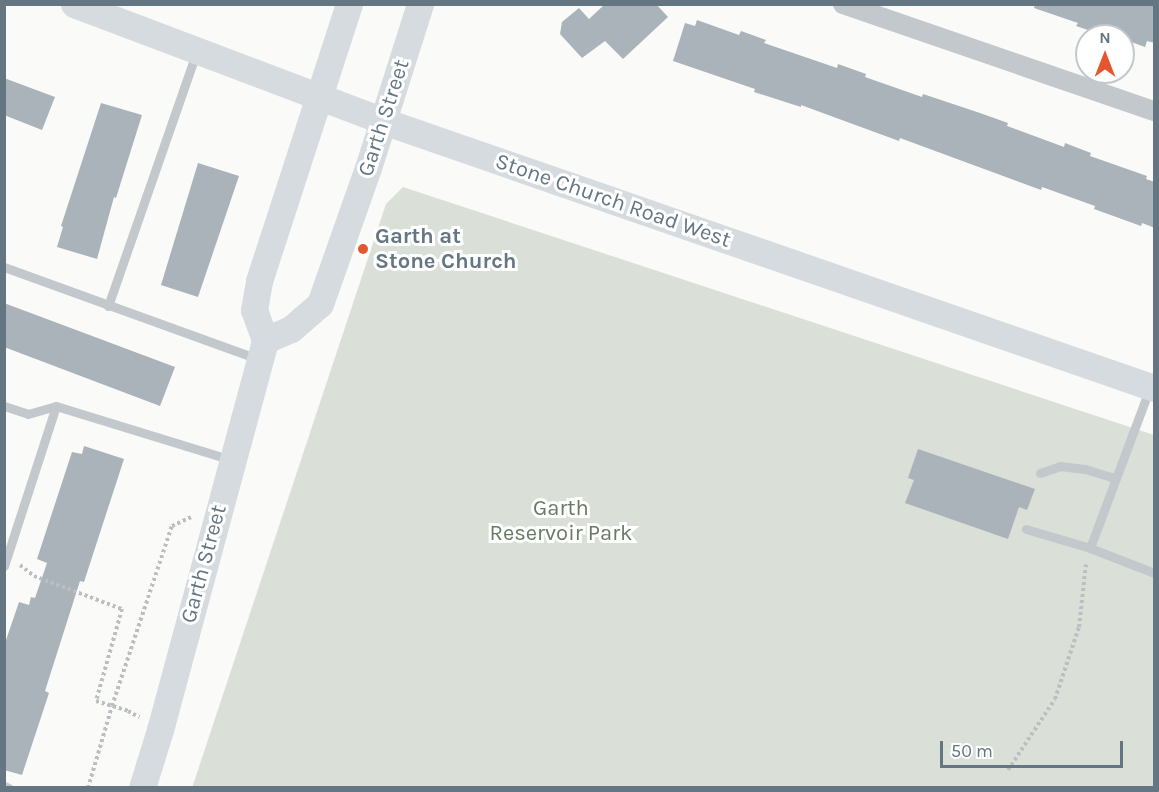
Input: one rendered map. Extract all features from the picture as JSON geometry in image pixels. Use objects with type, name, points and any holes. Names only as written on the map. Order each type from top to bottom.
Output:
[{"type":"main road","name":"Stone Church Road West","points":[[74,4],[383,121],[1152,387]]},
{"type":"main road","points":[[262,350],[254,310],[259,281],[349,4]]},
{"type":"main road","name":"Garth Street","points":[[142,788],[160,730],[262,350],[320,304],[383,121],[420,4]]},
{"type":"street","points":[[843,4],[1155,111]]},
{"type":"lane","points":[[108,306],[197,50]]},
{"type":"lane","points":[[4,267],[108,306],[262,350]]},
{"type":"lane","points":[[1090,548],[1114,478],[1152,387]]},
{"type":"lane","points":[[4,406],[28,414],[56,406],[232,460]]},
{"type":"lane","points":[[4,566],[56,406]]},
{"type":"lane","points":[[1040,473],[1060,466],[1114,478]]},
{"type":"lane","points":[[1026,529],[1090,548],[1155,573]]},
{"type":"lane","points":[[4,786],[9,788]]},
{"type":"path","points":[[88,788],[112,706],[172,526],[220,504]]},
{"type":"path","points":[[8,555],[34,576],[122,609],[96,701],[128,711],[160,730]]},
{"type":"path","points":[[1008,770],[1055,699],[1080,627],[1086,560]]},
{"type":"green space","name":"Garth Reservoir Park","points":[[403,187],[1154,435],[1154,787],[192,788],[386,204]]},
{"type":"building","points":[[605,4],[656,4],[668,17],[623,59],[605,41],[582,58],[560,34],[562,22],[579,8],[589,19]]},
{"type":"building","points":[[1035,4],[1155,4],[1155,43],[1147,41],[1145,47],[1135,43],[1135,24],[1077,24],[1034,8]]},
{"type":"building","points":[[697,20],[739,35],[741,31],[766,40],[764,43],[837,68],[838,64],[866,74],[865,77],[922,97],[923,94],[980,113],[1008,123],[1007,126],[1064,147],[1065,143],[1091,153],[1090,156],[1147,176],[1146,179],[1155,182],[1155,228],[1142,223],[1141,226],[1094,209],[1095,206],[1042,187],[1041,190],[900,138],[899,141],[801,105],[801,107],[754,92],[755,89],[673,61],[685,23],[695,26]]},
{"type":"building","points":[[4,78],[55,97],[42,130],[4,115]]},
{"type":"building","points":[[101,103],[142,115],[116,198],[114,197],[97,259],[57,247],[63,227],[61,226]]},
{"type":"building","points":[[198,163],[239,176],[198,297],[161,285]]},
{"type":"building","points":[[4,303],[175,367],[160,406],[4,347]]},
{"type":"building","points":[[84,446],[124,459],[84,582],[80,581],[45,691],[49,693],[22,775],[4,770],[4,646],[19,602],[29,605],[31,597],[35,598],[47,563],[37,559],[72,452],[82,454]]},
{"type":"building","points":[[918,449],[1035,489],[1027,510],[1019,507],[1008,539],[905,503],[914,480],[908,478]]},
{"type":"place","name":"Garth at Stone Church","points":[[363,249]]}]
